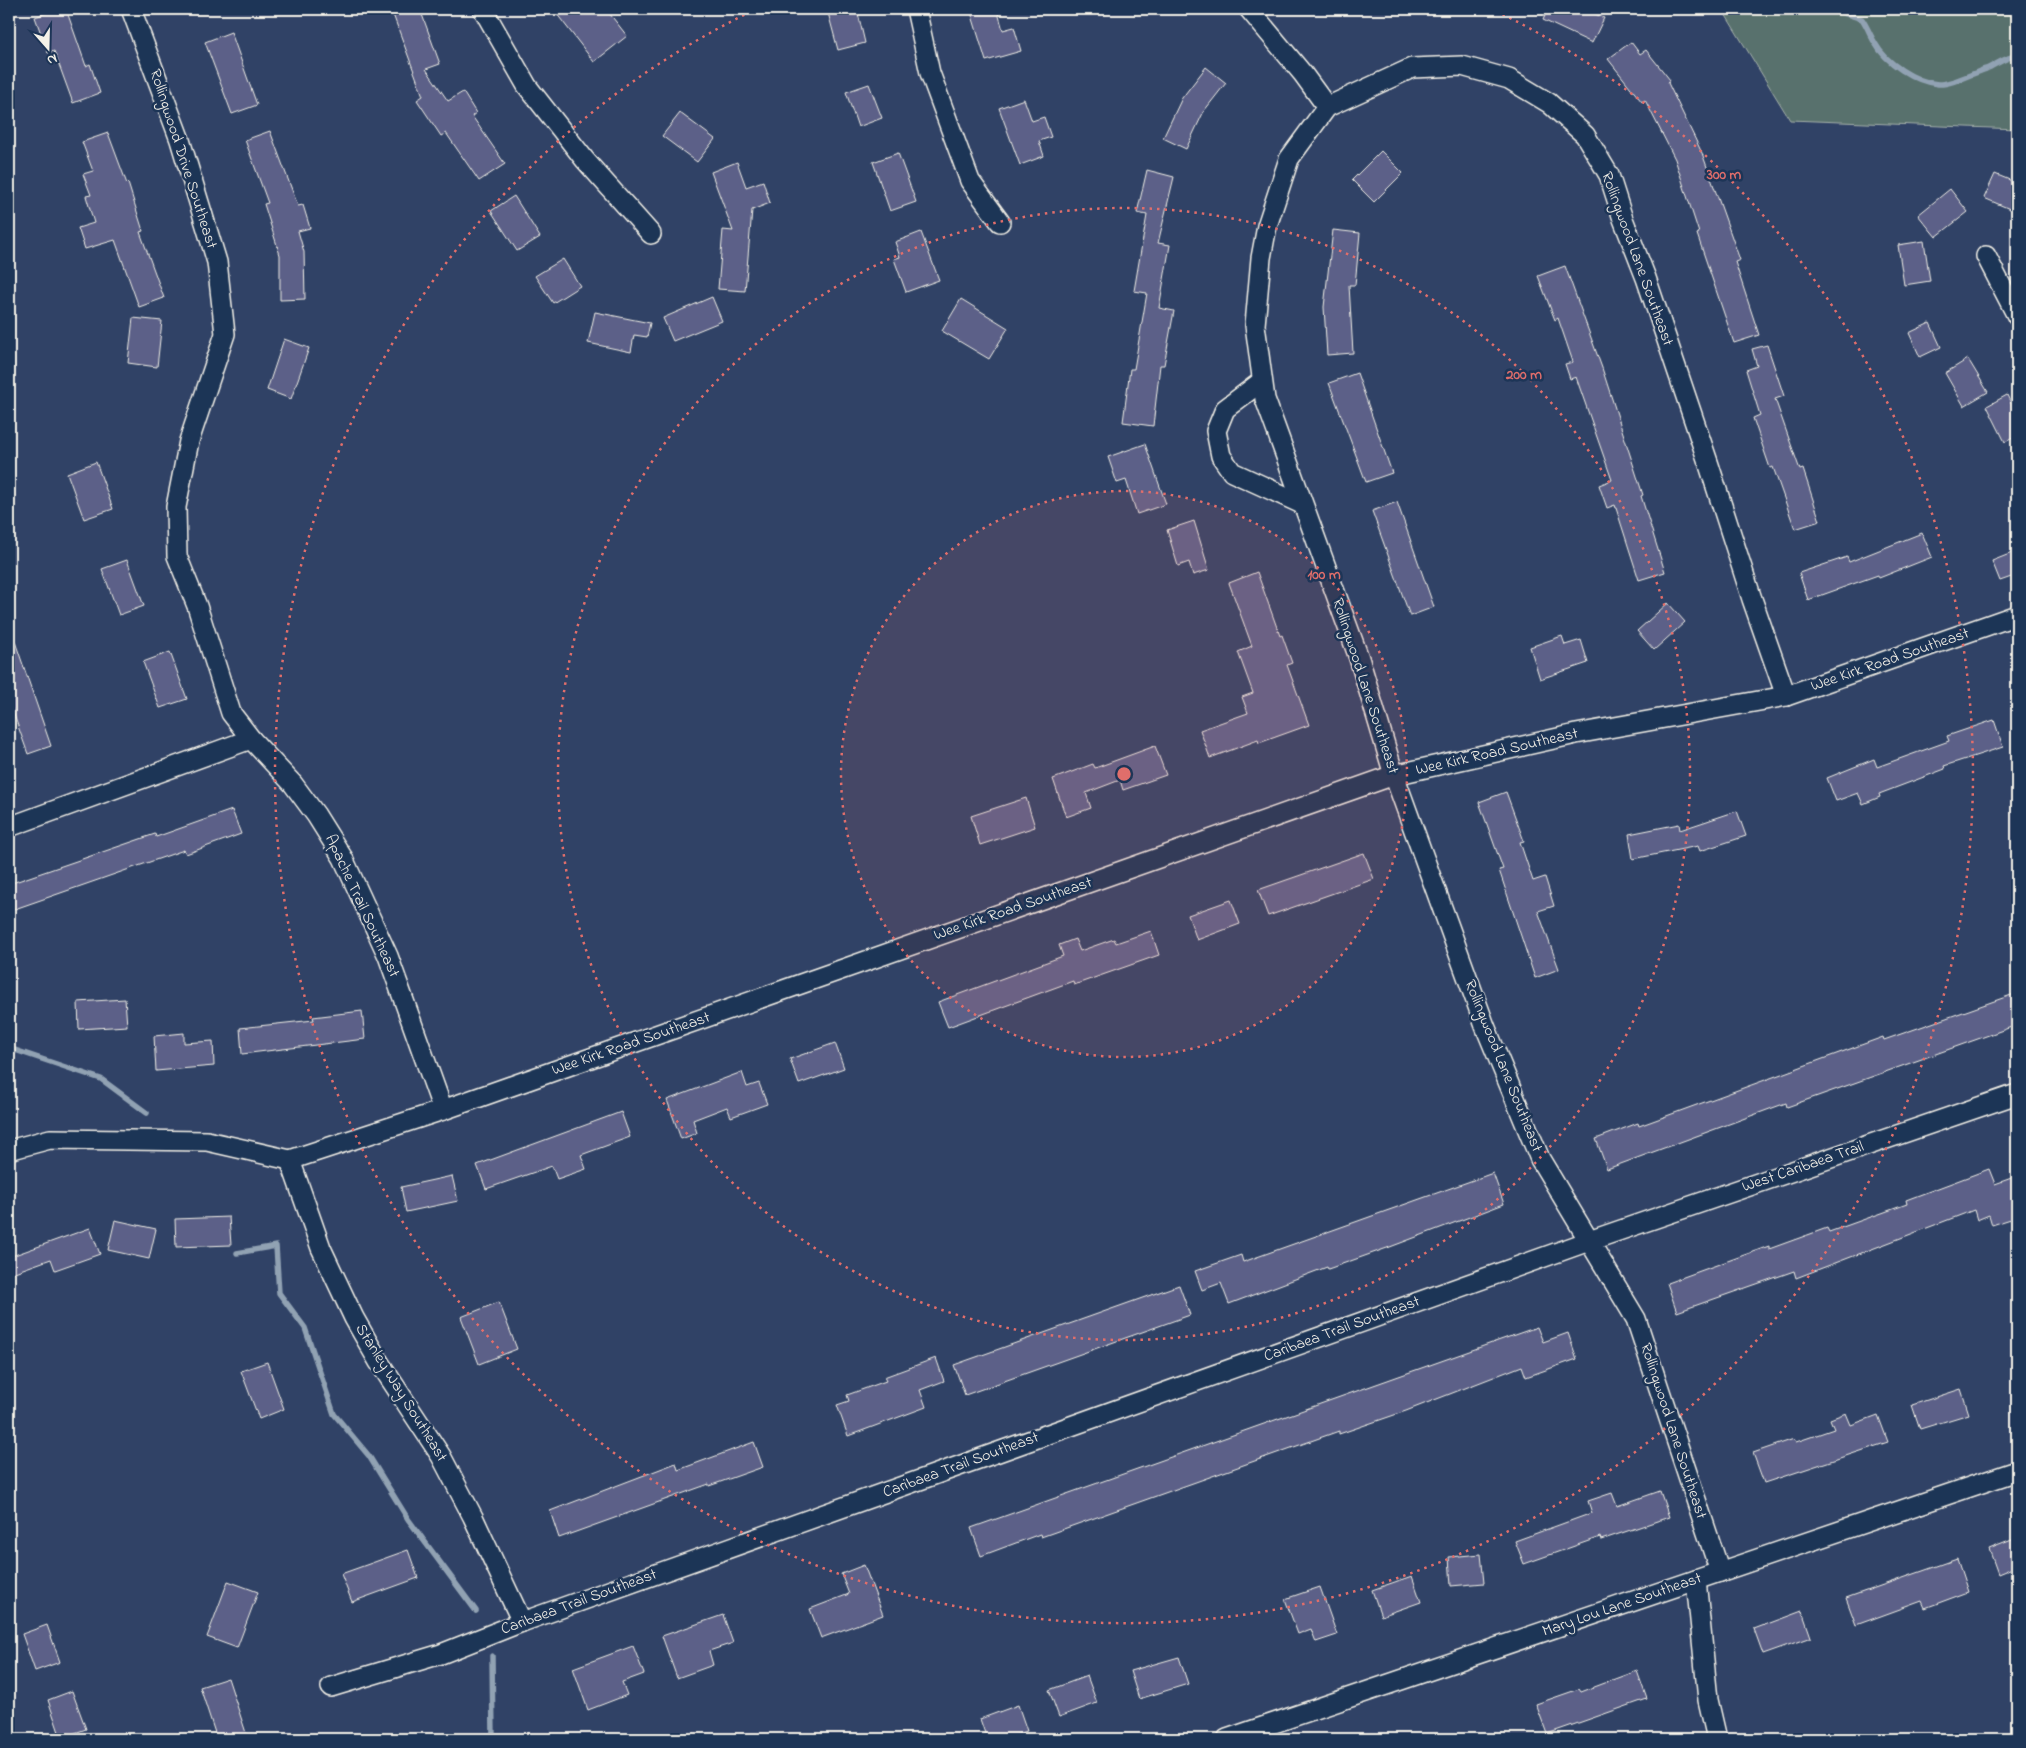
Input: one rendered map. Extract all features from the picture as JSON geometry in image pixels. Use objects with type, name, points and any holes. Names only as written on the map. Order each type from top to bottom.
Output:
[{"type":"street","name":"Rollingwood Drive Southeast","points":[[131,9],[180,140],[217,262],[225,334],[189,441],[176,507],[177,556],[197,606],[231,713],[251,740]]},
{"type":"street","points":[[483,9],[527,86],[585,160],[651,234]]},
{"type":"street","points":[[916,9],[930,73],[970,180],[1000,222]]},
{"type":"street","points":[[1249,9],[1303,74],[1327,107]]},
{"type":"street","name":"Rollingwood Lane Southeast","points":[[1720,1572],[1636,1319],[1540,1159],[1485,1026],[1394,775],[1359,658],[1264,399],[1255,325],[1266,226],[1289,159],[1327,107],[1412,68],[1462,66],[1509,78],[1549,103],[1585,135],[1609,175],[1646,278],[1786,696]]},
{"type":"street","points":[[1986,256],[2017,316]]},
{"type":"street","points":[[1262,381],[1225,409],[1216,431],[1222,456],[1232,472],[1302,504]]},
{"type":"street","name":"Wee Kirk Road Southeast","points":[[290,1160],[443,1110],[1394,775],[1576,734],[1786,696],[2017,615]]},
{"type":"street","points":[[9,826],[251,740]]},
{"type":"street","name":"Apache Trail Southeast","points":[[251,740],[293,784],[316,815],[343,858],[388,956],[443,1110]]},
{"type":"street","name":"West Caribaea Trail","points":[[1589,1241],[2017,1094]]},
{"type":"street","points":[[9,1150],[50,1139],[207,1141],[290,1160]]},
{"type":"street","name":"Stanley Way Southeast","points":[[290,1160],[321,1248],[354,1318],[379,1362],[441,1456],[473,1517],[522,1622]]},
{"type":"street","name":"Caribaea Trail Southeast","points":[[332,1687],[441,1654],[522,1622],[1589,1241]]},
{"type":"street","name":"Mary Lou Lane Southeast","points":[[1227,1739],[2017,1472]]},
{"type":"street","points":[[1696,1580],[1708,1700],[1717,1739]]},
{"type":"green space","points":[[1722,9],[2017,9],[2017,129],[1790,120]]},
{"type":"building","points":[[58,9],[66,9],[86,66],[90,64],[100,93],[73,103],[54,51],[48,53],[35,17]]},
{"type":"building","points":[[391,9],[420,9],[440,64],[426,69],[448,101],[463,92],[476,113],[472,116],[505,164],[479,181],[446,133],[441,136],[417,100],[423,96]]},
{"type":"building","points":[[553,9],[606,9],[627,36],[594,62]]},
{"type":"building","points":[[827,9],[857,9],[865,43],[838,50]]},
{"type":"building","points":[[970,9],[997,9],[1003,30],[1014,27],[1021,51],[986,61]]},
{"type":"building","points":[[1548,9],[1584,9],[1604,18],[1592,43],[1543,20]]},
{"type":"building","points":[[231,32],[257,105],[232,114],[205,42]]},
{"type":"building","points":[[1631,42],[1640,54],[1646,50],[1670,80],[1668,83],[1702,153],[1740,260],[1735,262],[1759,335],[1734,343],[1697,234],[1699,233],[1675,159],[1645,100],[1642,102],[1608,59]]},
{"type":"building","points":[[1206,67],[1226,83],[1204,111],[1186,149],[1163,138],[1182,98]]},
{"type":"building","points":[[869,84],[882,118],[858,127],[846,92]]},
{"type":"building","points":[[1024,99],[1032,121],[1044,117],[1051,137],[1039,141],[1044,156],[1020,165],[999,108]]},
{"type":"building","points":[[680,113],[715,139],[697,162],[662,136]]},
{"type":"building","points":[[270,131],[298,206],[303,205],[310,228],[298,231],[304,252],[305,299],[280,300],[280,255],[264,204],[268,203],[245,140]]},
{"type":"building","points":[[108,133],[128,183],[143,231],[140,232],[164,298],[139,307],[115,240],[85,249],[78,228],[94,223],[86,196],[91,195],[83,174],[93,171],[82,142]]},
{"type":"building","points":[[1381,151],[1403,173],[1374,202],[1352,180]]},
{"type":"building","points":[[898,153],[916,202],[890,211],[873,162]]},
{"type":"building","points":[[737,162],[746,187],[763,181],[770,203],[752,210],[745,291],[718,289],[723,230],[733,231],[711,172]]},
{"type":"building","points":[[1147,170],[1174,177],[1158,243],[1170,245],[1159,308],[1174,311],[1164,365],[1160,365],[1153,426],[1123,422],[1130,369],[1134,369],[1147,293],[1134,291],[1147,215],[1137,213]]},
{"type":"building","points":[[1995,174],[2017,183],[2017,212],[1984,198]]},
{"type":"building","points":[[1950,189],[1968,212],[1936,237],[1918,215]]},
{"type":"building","points":[[514,196],[540,237],[517,251],[491,211]]},
{"type":"building","points":[[1333,230],[1360,233],[1355,285],[1349,285],[1353,353],[1327,355],[1324,307]]},
{"type":"building","points":[[921,232],[939,280],[906,292],[894,259],[900,257],[895,242]]},
{"type":"building","points":[[1924,241],[1930,281],[1904,285],[1898,245]]},
{"type":"building","points":[[563,259],[580,286],[553,303],[535,276]]},
{"type":"building","points":[[1565,266],[1602,368],[1643,495],[1641,496],[1665,572],[1639,580],[1615,505],[1607,508],[1599,485],[1612,480],[1576,377],[1570,379],[1565,364],[1573,362],[1558,318],[1555,320],[1538,276]]},
{"type":"building","points":[[712,297],[722,321],[673,341],[663,318]]},
{"type":"building","points":[[961,299],[1008,328],[989,359],[942,331]]},
{"type":"building","points":[[595,312],[650,323],[647,337],[634,335],[631,352],[588,343]]},
{"type":"building","points":[[133,318],[162,321],[157,367],[128,363]]},
{"type":"building","points":[[1930,323],[1941,347],[1920,357],[1909,333]]},
{"type":"building","points":[[284,339],[309,348],[291,399],[267,390]]},
{"type":"building","points":[[1767,345],[1784,396],[1775,399],[1800,470],[1803,469],[1820,521],[1795,529],[1773,467],[1770,468],[1753,418],[1760,415],[1746,370],[1757,366],[1752,349]]},
{"type":"building","points":[[1968,359],[1988,392],[1964,406],[1945,373]]},
{"type":"building","points":[[1357,373],[1392,473],[1366,482],[1329,383]]},
{"type":"building","points":[[2007,395],[2017,416],[2017,436],[2005,442],[1987,406]]},
{"type":"building","points":[[1145,444],[1166,504],[1137,514],[1126,480],[1117,483],[1108,457]]},
{"type":"building","points":[[96,462],[113,509],[84,519],[67,473]]},
{"type":"building","points":[[1397,502],[1434,607],[1410,616],[1372,511]]},
{"type":"building","points":[[1194,521],[1209,570],[1193,575],[1189,562],[1178,566],[1167,530]]},
{"type":"building","points":[[1922,533],[1932,557],[1879,578],[1878,575],[1808,600],[1799,573],[1847,557],[1849,562]]},
{"type":"building","points":[[2017,551],[2017,575],[2000,581],[1992,561]]},
{"type":"building","points":[[127,560],[144,606],[119,615],[102,569]]},
{"type":"building","points":[[1257,572],[1280,636],[1282,635],[1292,663],[1287,665],[1309,725],[1259,743],[1258,740],[1210,758],[1200,730],[1248,713],[1242,697],[1253,693],[1238,652],[1252,646],[1229,583]]},
{"type":"building","points":[[1668,603],[1685,622],[1654,650],[1637,631]]},
{"type":"building","points":[[11,630],[51,746],[28,754],[9,701],[9,631]]},
{"type":"building","points":[[1562,636],[1565,645],[1581,640],[1588,663],[1540,679],[1530,647]]},
{"type":"building","points":[[170,652],[187,699],[160,708],[143,662]]},
{"type":"building","points":[[1994,720],[2003,747],[1944,766],[1945,769],[1879,794],[1880,797],[1863,804],[1858,793],[1836,801],[1827,778],[1874,759],[1877,767],[1949,741],[1947,736]]},
{"type":"building","points":[[1155,746],[1166,775],[1123,790],[1120,780],[1086,793],[1091,808],[1066,817],[1053,779],[1093,764],[1095,768]]},
{"type":"building","points":[[1506,792],[1524,841],[1520,842],[1533,881],[1545,877],[1554,906],[1538,911],[1559,969],[1535,978],[1499,870],[1503,869],[1479,802]]},
{"type":"building","points":[[1026,798],[1035,827],[980,845],[971,816]]},
{"type":"building","points":[[232,810],[241,834],[186,854],[184,850],[9,911],[9,884],[155,834],[156,837]]},
{"type":"building","points":[[1737,811],[1746,836],[1700,851],[1698,846],[1633,859],[1629,834],[1679,824],[1680,830]]},
{"type":"building","points":[[1364,853],[1374,879],[1268,916],[1258,890]]},
{"type":"building","points":[[1231,900],[1240,924],[1197,940],[1188,915]]},
{"type":"building","points":[[1151,931],[1159,955],[1074,985],[1073,981],[948,1027],[938,1002],[1063,956],[1059,945],[1075,939],[1080,951],[1114,939],[1116,943]]},
{"type":"building","points":[[2017,993],[2017,1025],[1787,1107],[1786,1103],[1607,1169],[1596,1139],[1638,1123],[1639,1126],[1883,1037],[1884,1040]]},
{"type":"building","points":[[125,999],[127,1026],[79,1029],[78,1002]]},
{"type":"building","points":[[362,1011],[365,1039],[242,1054],[240,1028],[314,1020],[313,1017]]},
{"type":"building","points":[[184,1033],[184,1043],[213,1041],[214,1066],[156,1071],[154,1036]]},
{"type":"building","points":[[835,1043],[844,1068],[799,1084],[790,1059]]},
{"type":"building","points":[[742,1072],[747,1087],[759,1083],[767,1104],[731,1117],[727,1107],[693,1120],[697,1133],[681,1139],[667,1100]]},
{"type":"building","points":[[621,1112],[630,1137],[581,1155],[586,1169],[557,1179],[552,1166],[486,1189],[477,1165]]},
{"type":"building","points":[[1989,1169],[1995,1184],[2017,1176],[2017,1217],[1992,1225],[1989,1215],[1977,1220],[1974,1210],[1796,1278],[1794,1271],[1677,1312],[1667,1283],[1769,1246],[1769,1249],[1827,1228],[1829,1232],[1907,1204],[1906,1200]]},
{"type":"building","points":[[1493,1173],[1504,1204],[1229,1304],[1221,1283],[1202,1290],[1195,1271],[1241,1255],[1243,1262]]},
{"type":"building","points":[[452,1176],[458,1201],[406,1212],[401,1187]]},
{"type":"building","points":[[229,1217],[231,1245],[176,1247],[175,1219]]},
{"type":"building","points":[[115,1220],[156,1229],[149,1259],[108,1250]]},
{"type":"building","points":[[90,1228],[100,1254],[55,1270],[51,1259],[9,1274],[9,1257]]},
{"type":"building","points":[[1179,1285],[1190,1315],[965,1395],[954,1365]]},
{"type":"building","points":[[499,1302],[517,1349],[479,1364],[461,1317]]},
{"type":"building","points":[[1537,1327],[1543,1342],[1568,1333],[1577,1359],[1526,1377],[1522,1366],[1406,1411],[1339,1434],[1339,1431],[1041,1537],[1040,1534],[981,1556],[971,1528]]},
{"type":"building","points":[[936,1358],[944,1381],[920,1390],[926,1407],[848,1436],[837,1405],[849,1401],[847,1395],[886,1381],[884,1377]]},
{"type":"building","points":[[267,1362],[284,1409],[259,1419],[241,1371]]},
{"type":"building","points":[[1961,1389],[1969,1414],[1920,1429],[1912,1405]]},
{"type":"building","points":[[1846,1413],[1851,1425],[1878,1415],[1888,1442],[1764,1483],[1753,1453],[1794,1439],[1796,1442],[1834,1429],[1830,1419]]},
{"type":"building","points":[[754,1442],[763,1467],[709,1486],[709,1484],[559,1538],[550,1511],[676,1463],[678,1470]]},
{"type":"building","points":[[1660,1491],[1669,1517],[1601,1540],[1600,1537],[1524,1564],[1515,1541],[1592,1513],[1588,1501],[1612,1493],[1617,1506]]},
{"type":"building","points":[[2017,1538],[2017,1566],[1998,1574],[1989,1549]]},
{"type":"building","points":[[408,1550],[418,1578],[352,1602],[341,1574]]},
{"type":"building","points":[[1481,1554],[1484,1583],[1451,1586],[1449,1557]]},
{"type":"building","points":[[1957,1559],[1968,1592],[1925,1608],[1922,1601],[1856,1625],[1846,1598]]},
{"type":"building","points":[[864,1565],[883,1615],[821,1638],[810,1609],[849,1594],[841,1574]]},
{"type":"building","points":[[1412,1576],[1421,1602],[1381,1616],[1372,1590]]},
{"type":"building","points":[[228,1581],[258,1592],[237,1648],[207,1637]]},
{"type":"building","points":[[1320,1587],[1337,1635],[1316,1642],[1311,1629],[1298,1634],[1285,1599]]},
{"type":"building","points":[[1802,1611],[1811,1637],[1763,1654],[1754,1629]]},
{"type":"building","points":[[723,1615],[733,1643],[709,1651],[713,1665],[677,1678],[662,1636]]},
{"type":"building","points":[[47,1625],[60,1662],[35,1671],[22,1634]]},
{"type":"building","points":[[633,1646],[644,1674],[622,1682],[627,1695],[588,1710],[573,1668]]},
{"type":"building","points":[[1179,1657],[1188,1684],[1139,1699],[1130,1671]]},
{"type":"building","points":[[1637,1671],[1647,1699],[1547,1734],[1536,1704],[1579,1689],[1581,1692]]},
{"type":"building","points":[[1087,1676],[1097,1703],[1059,1717],[1049,1690]]},
{"type":"building","points":[[228,1678],[248,1739],[217,1739],[200,1687]]},
{"type":"building","points":[[72,1691],[86,1729],[61,1738],[48,1700]]},
{"type":"building","points":[[1018,1705],[1027,1731],[1005,1739],[987,1739],[980,1719]]},
{"type":"waterway","points":[[1830,9],[1862,19],[1875,43],[1886,58],[1920,80],[1943,84],[1986,69],[2009,57],[2017,56]]},
{"type":"waterway","points":[[9,1048],[101,1079],[147,1113]]},
{"type":"waterway","points":[[237,1253],[276,1246],[279,1293],[305,1328],[334,1414],[369,1456],[408,1519],[476,1611]]},
{"type":"waterway","points":[[492,1656],[493,1739]]}]
